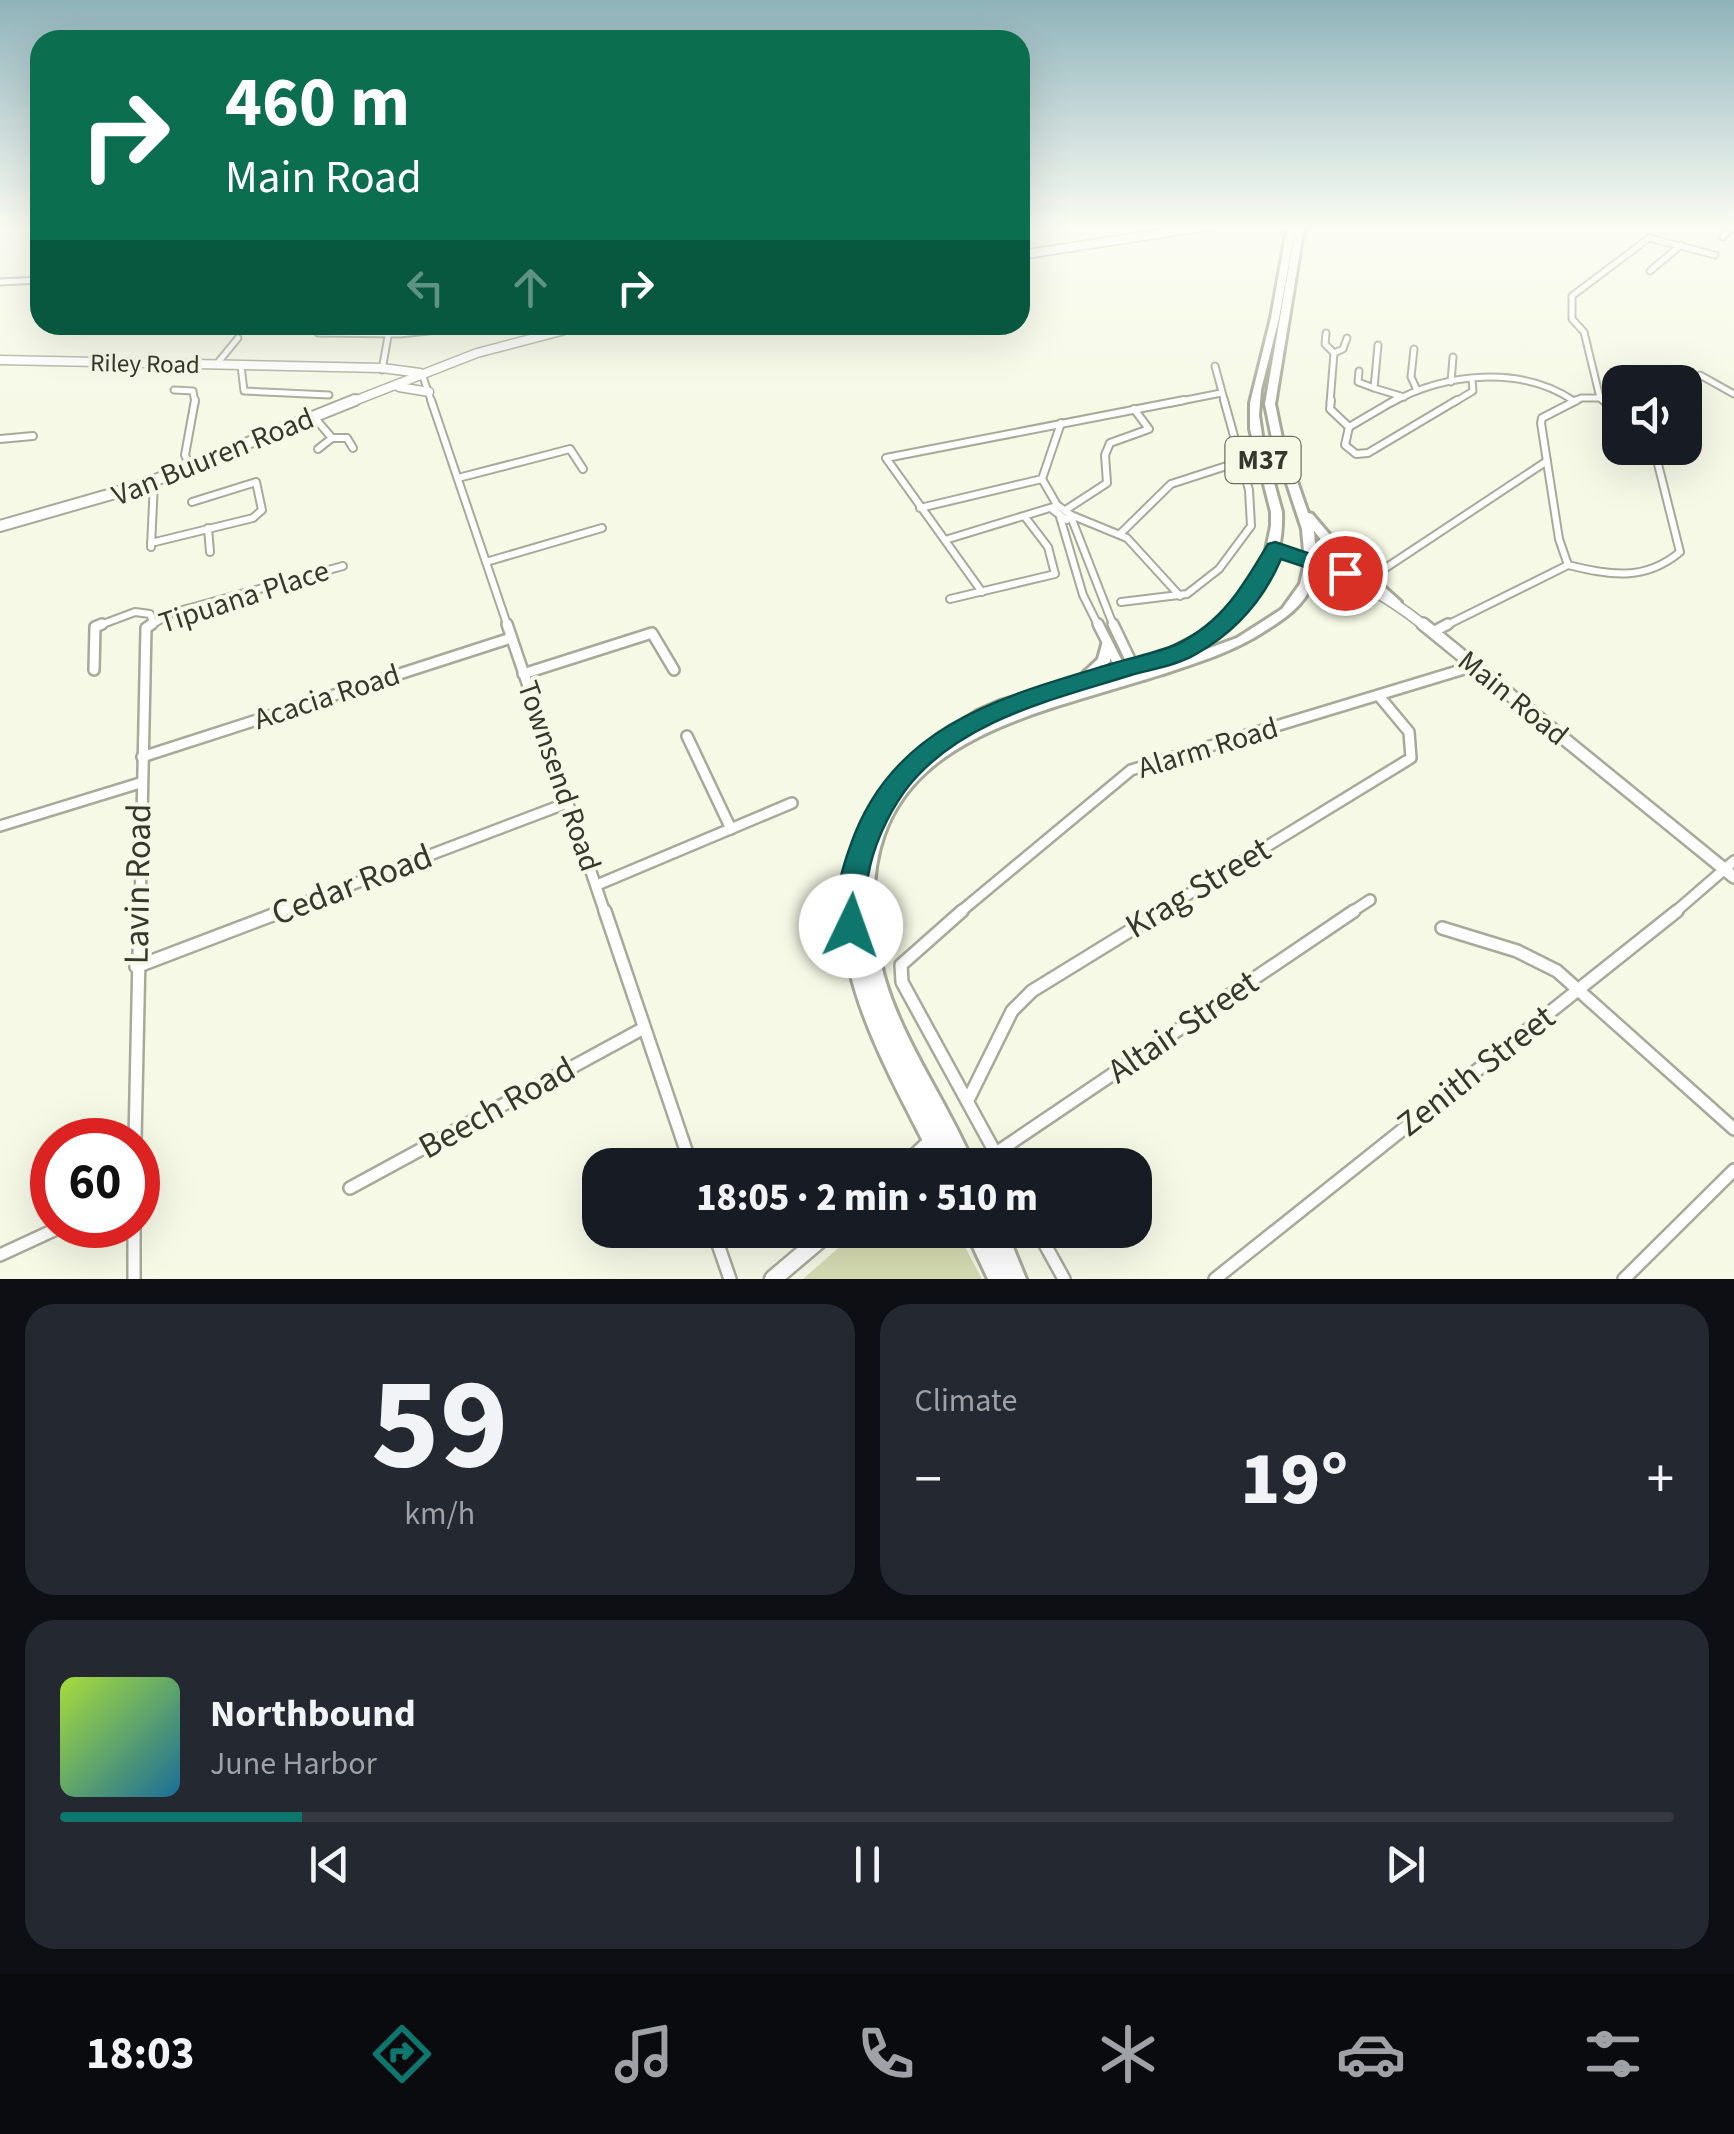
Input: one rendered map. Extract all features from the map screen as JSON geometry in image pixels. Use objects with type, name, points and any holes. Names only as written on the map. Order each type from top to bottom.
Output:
[{"type":"main road","name":"M37","points":[[942,1148],[868,946],[862,910],[865,878],[880,824],[910,779],[953,743],[1186,649],[1223,625],[1251,596],[1275,549],[1276,512],[1255,429],[1285,286]]},
{"type":"main road","points":[[396,369],[450,363],[537,335]]},
{"type":"main road","name":"Riley Road","points":[[0,360],[396,369],[418,375]]},
{"type":"main road","name":"Van Buuren Road","points":[[0,526],[94,504],[450,363]]},
{"type":"main road","name":"Riley Road","points":[[382,370],[418,375]]},
{"type":"main road","name":"M37","points":[[951,1148],[878,1034],[853,955],[852,900],[862,845],[897,782],[944,739],[982,715],[1059,689],[1227,646],[1272,624],[1298,598],[1311,562],[1302,506],[1271,419],[1266,378]]},
{"type":"main road","points":[[385,389],[428,389]]},
{"type":"main road","points":[[1302,506],[1328,542],[1395,602]]},
{"type":"main road","points":[[1059,689],[1099,668],[1106,656],[1106,644]]},
{"type":"main road","points":[[925,1148],[940,1134]]},
{"type":"main road","points":[[772,1279],[809,1248]]},
{"type":"main road","points":[[984,1248],[998,1279]]},
{"type":"main road","points":[[1003,1248],[1016,1279]]},
{"type":"street","points":[[1568,564],[1559,538],[1542,418],[1574,401],[1600,398],[1584,332],[1572,318],[1572,296],[1584,286]]},
{"type":"street","points":[[1326,333],[1325,344],[1334,353],[1330,410],[1348,428]]},
{"type":"street","points":[[382,370],[388,335]]},
{"type":"street","points":[[216,365],[238,338]]},
{"type":"street","points":[[1334,353],[1343,349],[1347,338]]},
{"type":"street","points":[[1374,388],[1378,344]]},
{"type":"street","points":[[1414,349],[1412,378],[1416,390]]},
{"type":"street","points":[[1451,382],[1453,357]]},
{"type":"street","points":[[241,366],[244,391],[329,396]]},
{"type":"street","points":[[1121,602],[1180,596],[1219,569],[1251,526],[1242,461],[1215,366]]},
{"type":"street","points":[[1360,371],[1358,382],[1404,397]]},
{"type":"street","points":[[418,375],[428,389]]},
{"type":"street","points":[[1702,375],[1734,394]]},
{"type":"street","points":[[1472,380],[1473,390],[1368,454],[1356,454],[1344,444],[1348,428],[1416,390],[1451,382],[1472,380],[1508,378],[1559,389],[1574,401]]},
{"type":"street","name":"Townsend Road","points":[[428,389],[685,1148]]},
{"type":"street","points":[[174,390],[194,391],[196,396],[186,447],[196,466]]},
{"type":"street","points":[[982,592],[886,462],[888,456],[1220,393]]},
{"type":"street","points":[[1060,518],[1107,483],[1105,455],[1110,443],[1149,429],[1134,409]]},
{"type":"street","points":[[314,417],[332,438]]},
{"type":"street","points":[[1061,422],[1042,479],[1060,518],[1083,595],[1106,644],[1130,673]]},
{"type":"street","points":[[0,439],[33,436]]},
{"type":"street","points":[[318,449],[332,438],[347,438],[353,448]]},
{"type":"street","points":[[458,478],[570,449],[583,469]]},
{"type":"street","points":[[1121,533],[1171,484],[1242,461]]},
{"type":"street","points":[[1369,579],[1547,462]]},
{"type":"street","points":[[1433,632],[1568,564],[1616,576],[1640,577],[1680,552],[1659,465]]},
{"type":"street","points":[[1527,475],[1550,485]]},
{"type":"street","points":[[920,508],[1042,479]]},
{"type":"street","points":[[154,482],[151,545],[260,515],[260,483],[247,482],[192,502]]},
{"type":"street","points":[[944,540],[1055,506],[1121,533],[1180,596]]},
{"type":"street","points":[[1070,514],[1130,673]]},
{"type":"street","points":[[950,600],[1055,574],[1048,547],[1024,517]]},
{"type":"street","points":[[208,528],[210,552]]},
{"type":"street","points":[[486,562],[602,528]]},
{"type":"street","points":[[1068,548],[1083,547]]},
{"type":"street","name":"Main Road","points":[[1275,549],[1356,578],[1395,602],[1732,870]]},
{"type":"street","name":"Tipuana Place","points":[[150,625],[172,613],[343,566]]},
{"type":"street","points":[[94,670],[93,633],[98,625],[142,611],[150,614],[150,625]]},
{"type":"street","name":"Lavin Road","points":[[135,1118],[140,783],[150,625]]},
{"type":"street","points":[[523,674],[646,633],[656,635],[674,670]]},
{"type":"street","name":"Acacia Road","points":[[142,757],[511,638]]},
{"type":"street","name":"Alarm Road","points":[[968,1100],[902,982],[902,965],[910,954],[1131,770],[1474,666]]},
{"type":"street","name":"Krag Street","points":[[968,1100],[1012,1011],[1032,990],[1411,758],[1414,746],[1410,734],[1380,696]]},
{"type":"street","points":[[687,736],[731,829]]},
{"type":"street","points":[[0,826],[140,783]]},
{"type":"street","name":"Cedar Road","points":[[136,967],[568,803]]},
{"type":"street","points":[[597,885],[792,804]]},
{"type":"street","name":"Zenith Street","points":[[1214,1279],[1732,870]]},
{"type":"street","name":"Altair Street","points":[[1015,1148],[1370,900]]},
{"type":"street","points":[[1442,928],[1517,951],[1556,971],[1734,1128]]},
{"type":"street","name":"Beech Road","points":[[350,1188],[644,1028]]},
{"type":"street","points":[[968,1100],[993,1148]]},
{"type":"street","points":[[1624,1279],[1734,1170]]},
{"type":"street","points":[[0,1256],[30,1242]]},
{"type":"street","points":[[134,1248],[134,1279]]},
{"type":"street","points":[[719,1248],[730,1279]]},
{"type":"street","points":[[1047,1248],[1064,1279]]},
{"type":"green space","points":[[838,1248],[966,1248],[982,1279],[803,1279]]},
{"type":"route","points":[[851,926],[854,874],[871,824],[897,782],[944,739],[982,715],[1005,706],[1186,649],[1236,614],[1262,578],[1275,549],[1345,573]]}]
